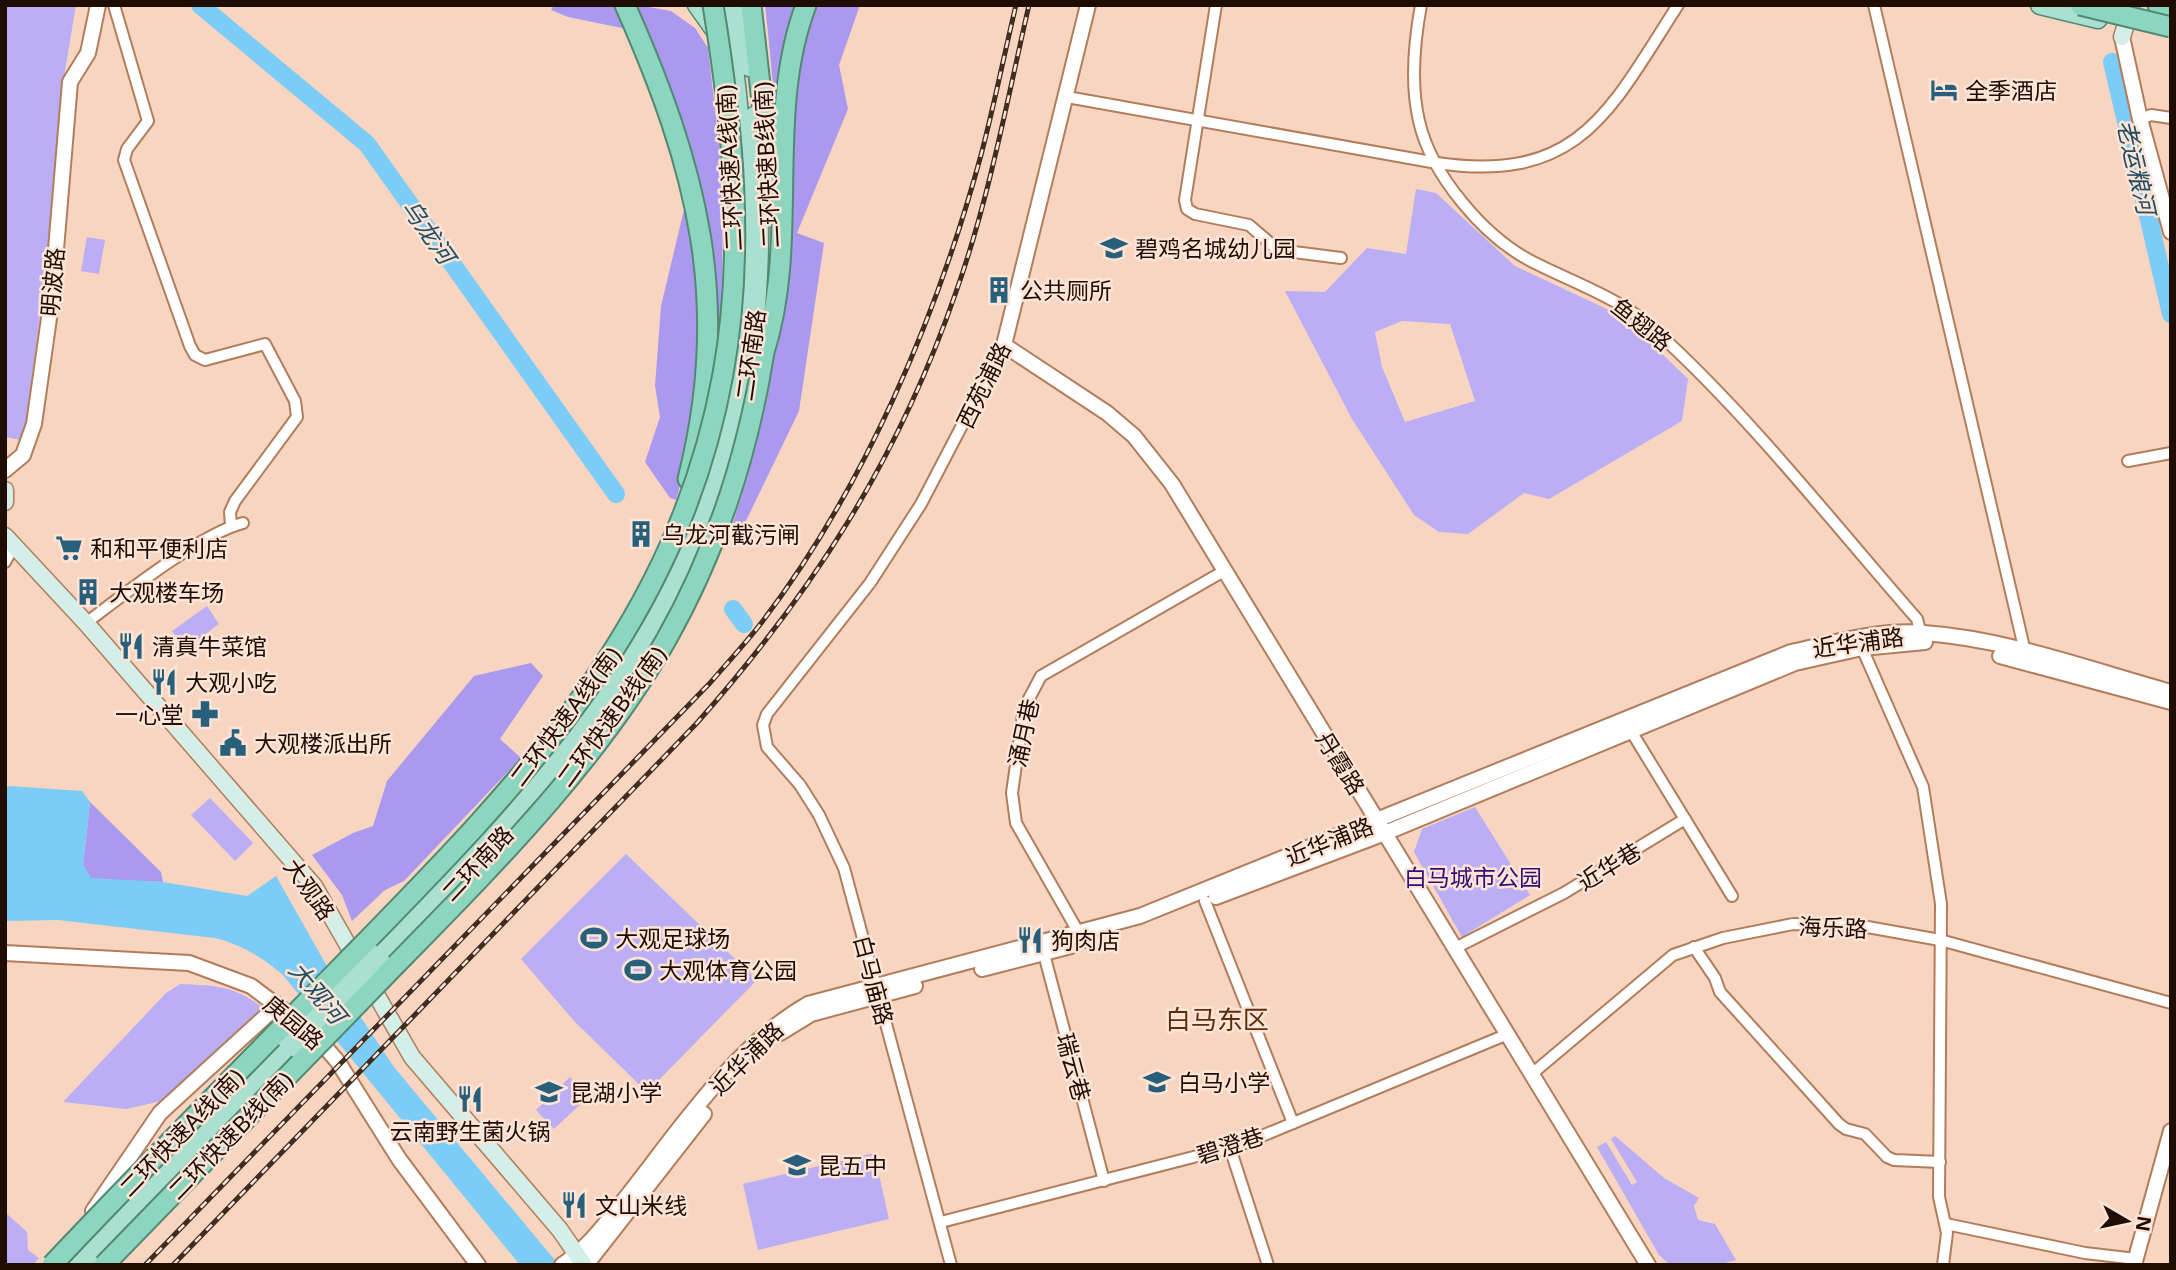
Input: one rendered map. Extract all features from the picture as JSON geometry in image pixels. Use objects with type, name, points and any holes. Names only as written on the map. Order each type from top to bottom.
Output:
[{"type":"highway","points":[[625,5],[664,96],[682,149],[701,231],[708,312],[706,381],[692,461],[668,543],[642,606]]},
{"type":"highway","name":"二环快速A线(南)","points":[[52,1265],[494,806],[576,708],[642,606],[668,553],[696,482],[718,399],[729,333],[734,266],[733,187],[726,94],[713,5]]},
{"type":"highway","name":"二环快速B线(南)","points":[[104,1265],[487,869],[568,778],[617,716],[666,641],[711,548],[742,458],[764,352],[771,286],[772,211],[766,123],[751,5]]},
{"type":"highway","points":[[764,352],[773,311],[780,250],[785,97],[793,46],[806,5]]},
{"type":"highway","points":[[2080,5],[2171,27]]},
{"type":"highway","points":[[2158,5],[2171,8]]},
{"type":"main road","points":[[697,5],[709,19],[724,49],[737,93]]},
{"type":"main road","points":[[725,5],[737,93]]},
{"type":"main road","name":"二环南路","points":[[67,1265],[215,1123],[514,823],[608,709],[661,627],[705,533],[738,430],[757,323],[760,198],[741,5]]},
{"type":"main road","points":[[2040,5],[2123,29],[2171,36]]},
{"type":"main road","points":[[2121,5],[2123,29]]},
{"type":"main road","points":[[2123,29],[2132,5]]},
{"type":"main road","name":"二环南路","points":[[377,958],[585,715],[643,628],[687,538],[723,427],[742,321],[745,212],[737,93]]},
{"type":"main road","points":[[5,490],[5,502]]},
{"type":"main road","name":"大观路","points":[[10,540],[86,623],[314,886],[412,1058],[544,1210],[583,1261]]},
{"type":"main road","name":"二环南路","points":[[88,1265],[215,1123]]},
{"type":"street","name":"明波路","points":[[5,470],[23,456],[34,424],[52,297],[69,82],[88,53],[98,5]]},
{"type":"street","points":[[114,5],[148,121],[127,149],[124,160],[190,346],[195,355],[205,360],[265,344],[297,406],[294,423],[234,501],[230,512],[230,526]]},
{"type":"street","name":"西苑浦路","points":[[767,714],[846,616],[914,516],[1004,345],[1088,5]]},
{"type":"street","points":[[1216,5],[1196,120],[1185,200],[1187,209],[1195,215],[1249,225],[1278,250],[1341,258]]},
{"type":"street","name":"鱼翅路","points":[[1421,5],[1414,47],[1414,84],[1419,122],[1437,163],[1477,221],[1499,240],[1531,261],[1620,303],[1656,331],[1730,404],[1917,619],[1922,637]]},
{"type":"street","points":[[1067,97],[1437,163],[1474,168],[1515,166],[1560,150],[1596,125],[1616,100],[1678,5]]},
{"type":"street","points":[[1874,5],[2026,657]]},
{"type":"street","points":[[2123,29],[2140,119],[2171,232]]},
{"type":"street","points":[[2140,119],[2151,115],[2171,118]]},
{"type":"street","name":"丹霞路","points":[[1004,345],[1078,391],[1134,436],[1172,484],[1648,1265]]},
{"type":"street","points":[[2128,461],[2171,453]]},
{"type":"street","points":[[86,623],[117,599],[230,526],[243,523]]},
{"type":"street","points":[[5,562],[10,540]]},
{"type":"street","name":"涌月巷","points":[[1083,938],[1017,823],[1012,793],[1024,708],[1041,676],[1224,571]]},
{"type":"street","name":"近华浦路","points":[[877,992],[1083,938],[1206,901],[1791,652],[1858,637],[1922,637],[2026,657],[2171,692]]},
{"type":"street","name":"近华浦路","points":[[562,1265],[583,1261],[598,1233],[687,1120],[774,1027],[808,1004],[877,992],[1044,954],[1381,828],[1631,731],[1795,663],[1922,637]]},
{"type":"street","points":[[1862,648],[1923,787],[1941,904],[1939,1197],[1946,1223],[1942,1265]]},
{"type":"street","name":"近华浦路","points":[[2026,657],[2171,702]]},
{"type":"street","name":"白马庙路","points":[[767,714],[763,724],[767,747],[806,795],[844,868],[951,1265]]},
{"type":"street","points":[[1631,731],[1732,896]]},
{"type":"street","name":"近华巷","points":[[1455,948],[1564,893],[1685,819]]},
{"type":"street","points":[[1206,901],[1293,1123]]},
{"type":"street","name":"海乐路","points":[[1533,1073],[1673,956],[1694,947],[1765,929],[1829,923],[1940,940],[2171,1003]]},
{"type":"street","points":[[1694,947],[1715,978],[1720,992],[1839,1124],[1846,1129],[1865,1134],[1887,1157],[1894,1160],[1940,1162]]},
{"type":"street","name":"庚园路","points":[[5,953],[190,963],[251,986],[312,1032],[338,1062],[398,1159],[478,1265]]},
{"type":"street","name":"瑞云巷","points":[[1044,954],[1104,1181]]},
{"type":"street","points":[[71,1239],[160,1113],[278,1005]]},
{"type":"street","name":"碧澄巷","points":[[941,1223],[1230,1148],[1508,1034]]},
{"type":"street","points":[[46,1265],[71,1239],[215,1123]]},
{"type":"street","points":[[112,1265],[215,1123]]},
{"type":"street","points":[[1946,1223],[2135,1262],[2171,1131]]},
{"type":"street","points":[[1230,1148],[1268,1265]]},
{"type":"green space","points":[[5,5],[76,5],[65,71],[55,202],[24,436],[21,440],[5,437]]},
{"type":"green space","points":[[1416,189],[1436,193],[1515,266],[1624,317],[1688,379],[1682,421],[1549,499],[1524,493],[1468,534],[1439,532],[1414,515],[1352,419],[1285,291],[1325,292],[1367,248],[1406,254]],"holes":[[[1402,321],[1450,324],[1475,401],[1405,422],[1382,367],[1375,332]]]},
{"type":"green space","points":[[87,237],[105,240],[99,274],[81,271]]},
{"type":"green space","points":[[207,606],[219,624],[185,649],[172,631]]},
{"type":"green space","points":[[210,798],[253,843],[235,861],[191,815]]},
{"type":"green space","name":"白马城市公园","points":[[1475,807],[1530,895],[1462,937],[1414,852],[1422,829]]},
{"type":"green space","name":"大观体育公园","points":[[626,854],[757,980],[647,1092],[574,1021],[521,959]]},
{"type":"green space","points":[[180,984],[214,986],[233,991],[263,1008],[166,1100],[126,1109],[63,1102],[166,993]]},
{"type":"green space","points":[[570,1077],[588,1097],[554,1129],[536,1110]]},
{"type":"green space","points":[[1615,1136],[1664,1178],[1699,1198],[1694,1206],[1698,1220],[1715,1224],[1736,1260],[1717,1265],[1670,1265],[1659,1255],[1597,1147],[1606,1142],[1632,1185],[1637,1182],[1611,1139]]},
{"type":"green space","points":[[874,1153],[889,1219],[758,1250],[743,1184]]},
{"type":"green space","points":[[5,1212],[27,1232],[28,1250],[39,1258],[33,1265],[5,1265]]},
{"type":"shaded area","points":[[554,5],[637,5],[671,11],[695,28],[708,48],[723,180],[722,303],[717,359],[676,500],[670,498],[645,462],[660,417],[655,386],[661,306],[688,193],[627,29],[568,17],[551,10]]},
{"type":"shaded area","points":[[765,5],[860,5],[839,65],[848,109],[797,233],[824,243],[799,411],[743,527],[733,523],[763,415],[778,302],[778,152]]},
{"type":"shaded area","points":[[531,663],[543,676],[500,739],[521,758],[404,881],[385,890],[352,921],[342,895],[312,855],[353,833],[373,826],[387,781],[474,676]]},
{"type":"shaded area","points":[[90,802],[161,872],[163,882],[91,879],[83,865]]},
{"type":"water","name":"大观河","points":[[9,786],[82,791],[90,802],[83,865],[91,878],[163,882],[247,896],[276,876],[328,968],[394,1067],[559,1265],[520,1265],[283,975],[259,957],[215,938],[58,920],[5,921],[5,788]]},
{"type":"waterway","name":"乌龙河","points":[[200,5],[367,144],[616,494]]},
{"type":"waterway","name":"老运粮河","points":[[2112,62],[2171,314]]},
{"type":"waterway","name":"乌龙河","points":[[733,609],[744,624]]},
{"type":"railway","points":[[145,1265],[710,683],[756,630],[799,570],[865,458],[919,339],[943,277],[981,155],[1016,5]]},
{"type":"railway","points":[[173,1265],[696,724],[778,624],[814,574],[879,468],[933,353],[968,257],[978,221],[997,150],[1029,5]]},
{"type":"place","name":"全季酒店","points":[[1944,90]]},
{"type":"place","name":"碧鸡名城幼儿园","points":[[1114,248]]},
{"type":"place","name":"公共厕所","points":[[999,290]]},
{"type":"place","name":"乌龙河截污闸","points":[[641,534]]},
{"type":"place","name":"和和平便利店","points":[[69,548]]},
{"type":"place","name":"大观楼车场","points":[[88,592]]},
{"type":"place","name":"清真牛菜馆","points":[[131,646]]},
{"type":"place","name":"大观小吃","points":[[164,682]]},
{"type":"place","name":"一心堂","points":[[205,714]]},
{"type":"place","name":"大观楼派出所","points":[[233,743]]},
{"type":"place","name":"大观足球场","points":[[594,938]]},
{"type":"place","name":"狗肉店","points":[[1030,940]]},
{"type":"place","name":"大观体育公园","points":[[638,970]]},
{"type":"place","name":"白马小学","points":[[1157,1082]]},
{"type":"place","name":"昆湖小学","points":[[549,1092]]},
{"type":"place","name":"云南野生菌火锅","points":[[470,1099]]},
{"type":"place","name":"昆五中","points":[[797,1165]]},
{"type":"place","name":"文山米线","points":[[574,1205]]},
{"type":"district","name":"白马东区","points":[[1217,1019]]}]
